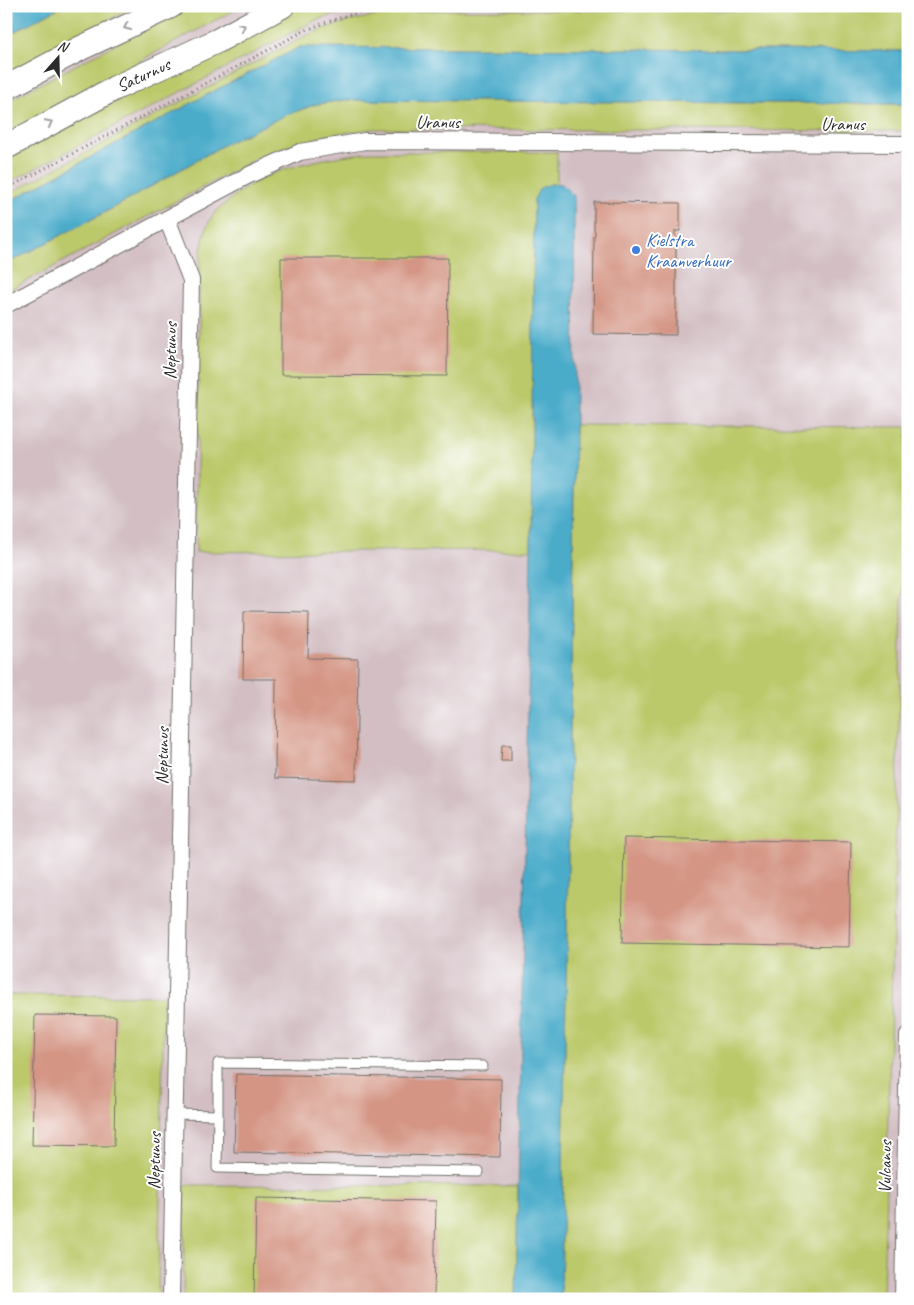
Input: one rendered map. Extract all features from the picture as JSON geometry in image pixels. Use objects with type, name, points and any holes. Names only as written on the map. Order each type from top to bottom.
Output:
[{"type":"main road","points":[[6,88],[81,48],[172,6]]},
{"type":"main road","name":"Saturnus","points":[[6,146],[115,88],[217,40],[282,6]]},
{"type":"street","name":"Uranus","points":[[6,305],[247,176],[300,152],[364,141],[908,144]]},
{"type":"street","name":"Neptunus","points":[[168,219],[191,280],[171,1299]]},
{"type":"street","name":"Vulcanus","points":[[903,1299],[908,1035]]},
{"type":"lane","points":[[478,1172],[217,1168],[218,1063],[483,1066]]},
{"type":"lane","points":[[175,1114],[218,1115]]},
{"type":"path","points":[[6,190],[304,31],[360,11],[400,6]]},
{"type":"path","points":[[769,6],[908,7]]},
{"type":"shaded area","points":[[6,6],[908,6],[908,1299],[6,1299]]},
{"type":"green space","points":[[62,6],[135,6],[6,75],[6,36]]},
{"type":"green space","points":[[187,6],[242,6],[6,133],[6,102]]},
{"type":"green space","points":[[297,6],[365,6],[316,20],[6,184],[6,160]]},
{"type":"green space","points":[[449,10],[908,11],[908,51],[300,47],[210,93],[6,203],[6,195],[305,36],[358,19],[393,13]]},
{"type":"green space","points":[[345,100],[908,104],[908,131],[373,129],[327,135],[265,154],[6,292],[6,264],[117,206],[225,144],[286,115],[317,104]]},
{"type":"green space","points":[[370,152],[557,152],[557,184],[551,184],[534,199],[531,550],[196,552],[200,260],[207,225],[215,212],[239,192],[274,173],[312,162]]},
{"type":"green space","points":[[575,425],[907,427],[883,1299],[561,1299]]},
{"type":"green space","points":[[6,995],[164,996],[158,1299],[6,1299]]},
{"type":"green space","points":[[185,1185],[518,1186],[516,1299],[183,1299]]},
{"type":"water","points":[[6,6],[62,6],[6,36]]},
{"type":"water","points":[[300,47],[908,51],[908,104],[345,100],[317,104],[286,115],[225,144],[117,206],[6,264],[6,203],[210,93]]},
{"type":"water","points":[[551,184],[562,184],[574,196],[575,425],[561,1299],[516,1299],[531,550],[534,199],[540,188]]},
{"type":"building","points":[[594,202],[680,203],[680,231],[675,231],[676,335],[593,334]]},
{"type":"building","points":[[281,258],[448,258],[447,376],[281,375]]},
{"type":"building","points":[[244,611],[309,612],[308,658],[358,659],[356,780],[275,778],[276,679],[243,679]]},
{"type":"building","points":[[502,745],[511,745],[511,761],[501,761]]},
{"type":"building","points":[[624,838],[851,842],[849,947],[622,943]]},
{"type":"building","points":[[35,1015],[116,1016],[114,1146],[32,1145]]},
{"type":"building","points":[[236,1074],[501,1079],[500,1157],[234,1152]]},
{"type":"building","points":[[256,1198],[436,1201],[434,1299],[254,1299]]},
{"type":"place","name":"Kielstra Kraanverhuur","points":[[636,250]]}]
